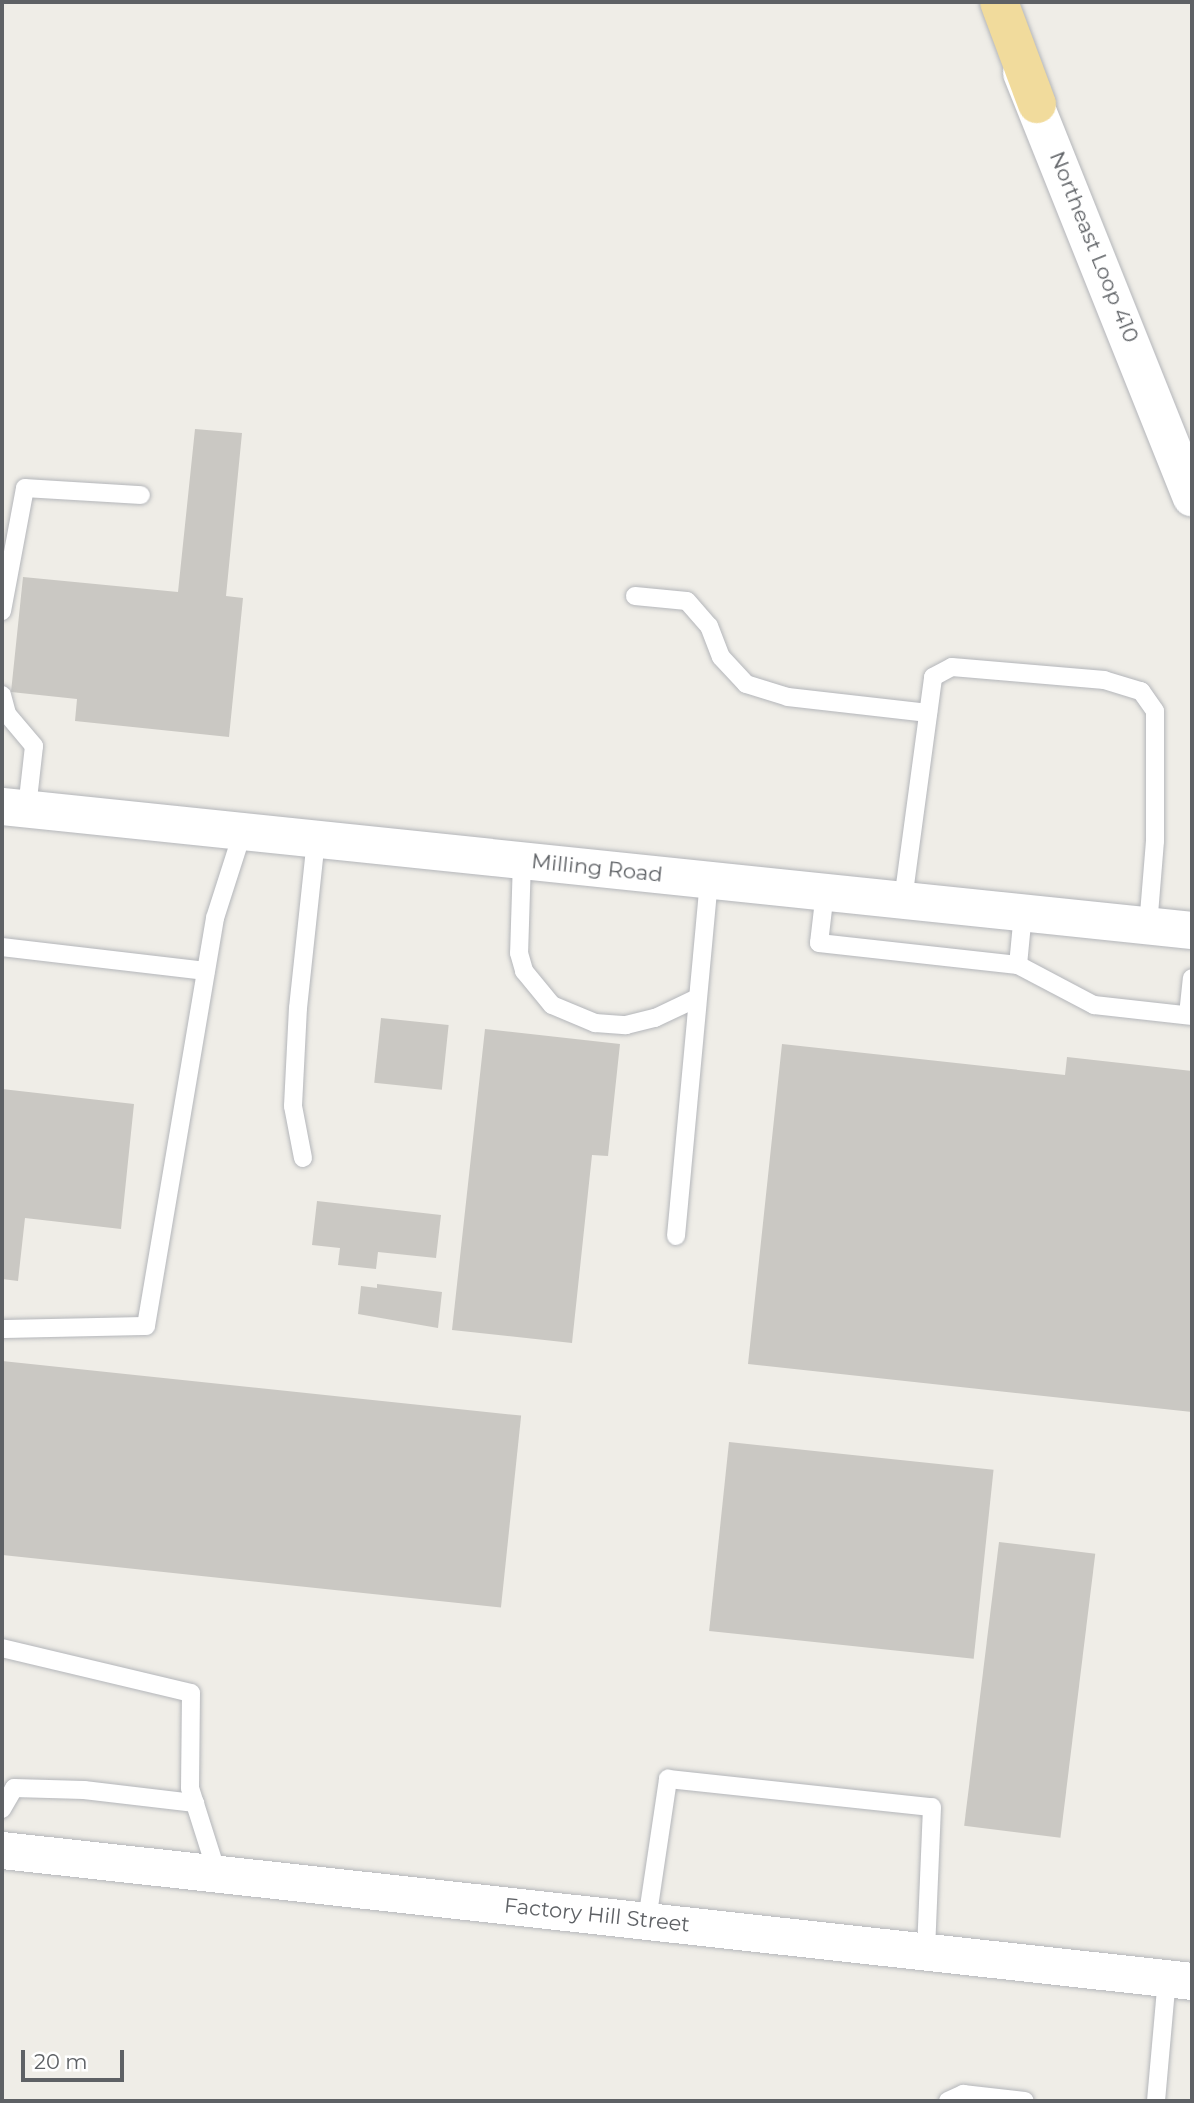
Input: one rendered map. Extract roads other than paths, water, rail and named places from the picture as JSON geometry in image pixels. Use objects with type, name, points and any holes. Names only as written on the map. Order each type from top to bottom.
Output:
[{"type":"highway","points":[[999,2],[1037,104]]},
{"type":"main road","name":"Northeast Loop 410","points":[[986,2],[1037,104],[1192,496]]},
{"type":"street","name":"Milling Road","points":[[14,807],[1192,930]]},
{"type":"street","name":"Factory Hill Street","points":[[2,1850],[1180,1979]]},
{"type":"lane","points":[[2,611],[25,488],[141,495]]},
{"type":"lane","points":[[635,596],[687,601],[709,626],[721,657],[746,684],[788,698],[928,713]]},
{"type":"lane","points":[[903,900],[933,677],[951,667],[1104,680],[1141,691],[1156,711],[1156,841],[1148,926]]},
{"type":"lane","points":[[2,695],[7,714],[34,746],[14,807]]},
{"type":"lane","points":[[2,1329],[146,1326],[215,918],[243,831]]},
{"type":"lane","points":[[303,1158],[293,1106],[316,839]]},
{"type":"lane","points":[[522,860],[519,953],[524,971],[552,1005],[595,1023],[626,1025],[655,1018],[696,998]]},
{"type":"lane","points":[[676,1236],[709,880]]},
{"type":"lane","points":[[825,892],[819,943],[1018,965],[1094,1005],[1190,1016],[1192,978]]},
{"type":"lane","points":[[1018,965],[1023,912]]},
{"type":"lane","points":[[2,947],[206,971]]},
{"type":"lane","points":[[2,1648],[191,1693],[190,1788],[217,1874]]},
{"type":"lane","points":[[647,1920],[668,1779],[932,1807],[926,1950]]},
{"type":"lane","points":[[2,1809],[14,1788],[84,1790],[195,1803]]},
{"type":"lane","points":[[1156,2101],[1180,1979]]},
{"type":"lane","points":[[948,2101],[963,2094],[1026,2101]]}]
